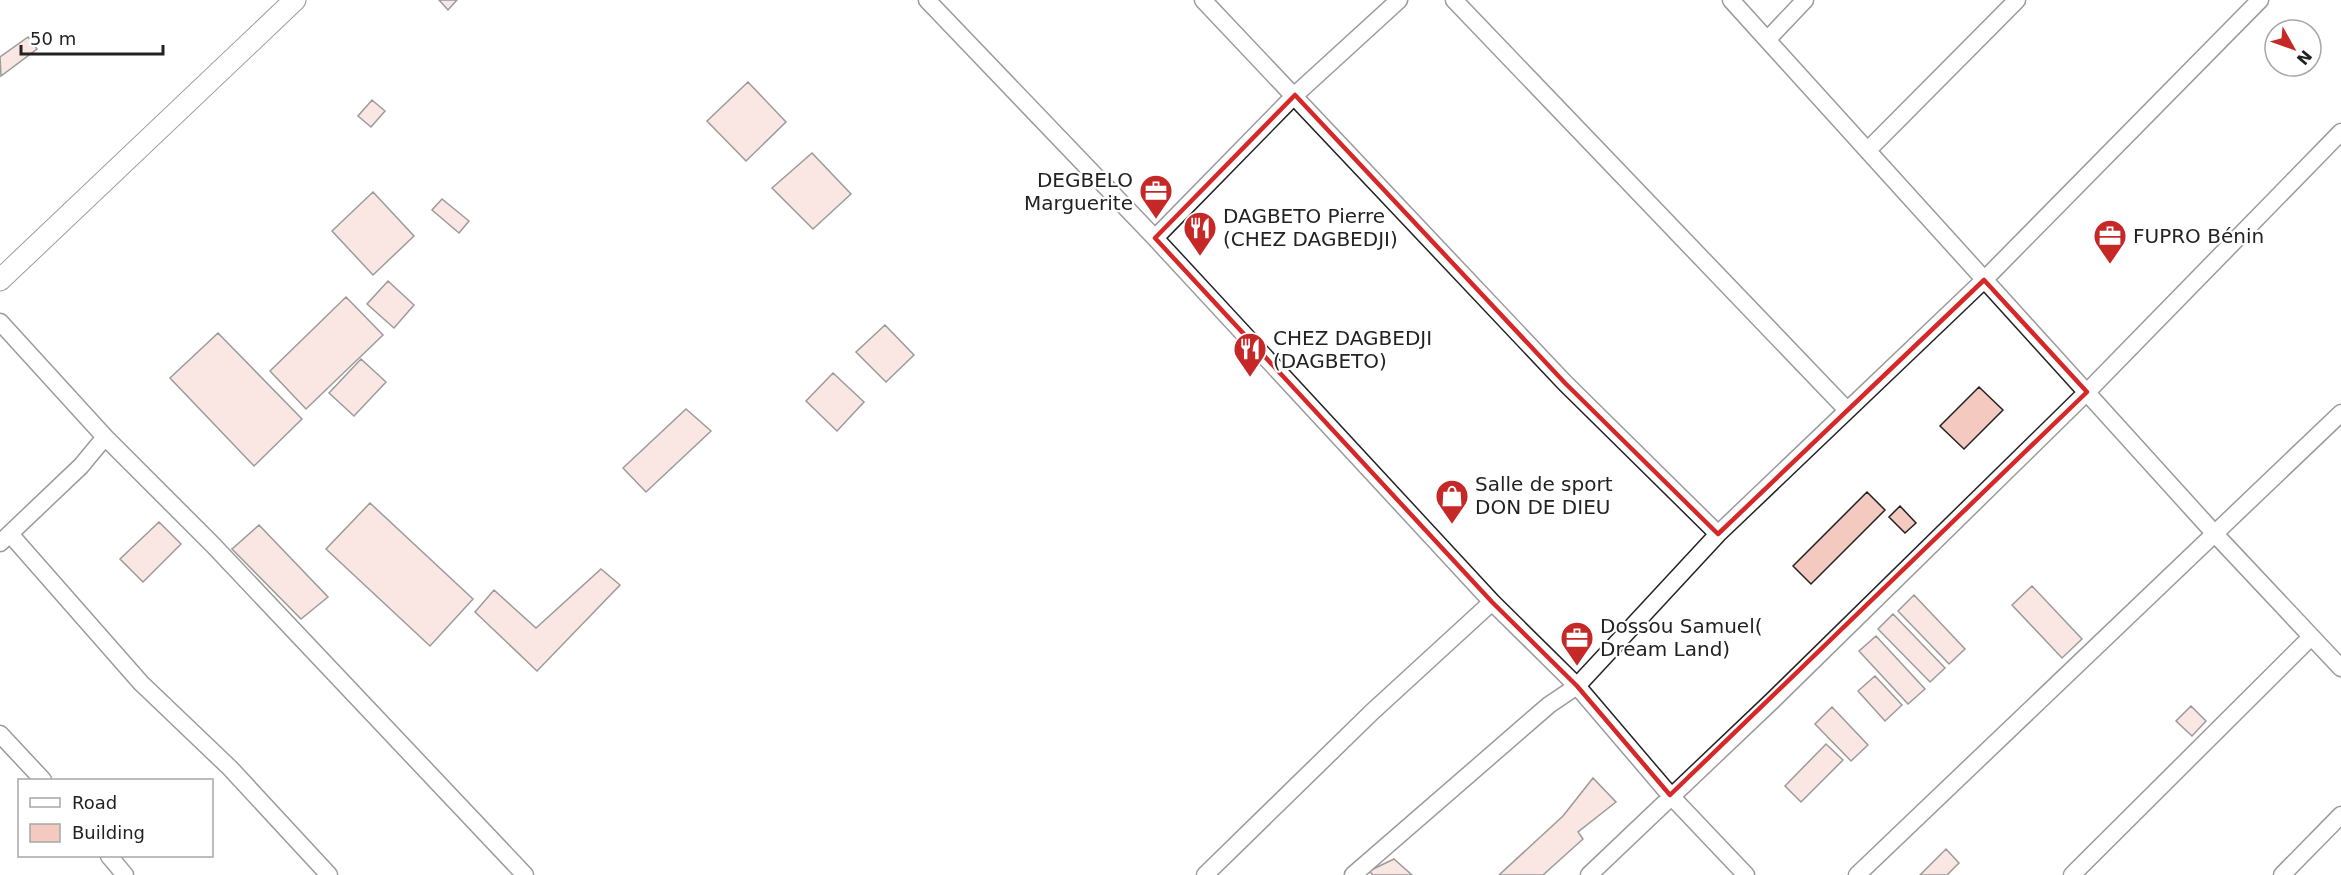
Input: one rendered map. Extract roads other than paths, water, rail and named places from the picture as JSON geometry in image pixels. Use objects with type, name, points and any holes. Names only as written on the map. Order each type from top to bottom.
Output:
[{"type":"street","points":[[0,280],[295,0]]},
{"type":"street","points":[[927,0],[1155,238],[1492,602],[1577,686],[1671,795],[1746,875]]},
{"type":"street","points":[[1203,0],[1565,382],[1718,534]]},
{"type":"street","points":[[1155,238],[1295,96],[1399,0]]},
{"type":"street","points":[[1454,0],[1847,410]]},
{"type":"street","points":[[1731,0],[1869,149],[1984,280],[2215,534],[2341,668]]},
{"type":"street","points":[[1768,39],[1805,0]]},
{"type":"street","points":[[1869,149],[2018,0]]},
{"type":"street","points":[[1353,875],[1549,705],[1577,686],[1718,534],[1984,280],[2260,0]]},
{"type":"street","points":[[1588,875],[1772,701],[2087,392],[2341,132]]},
{"type":"street","points":[[0,322],[105,437],[213,545],[518,873]]},
{"type":"street","points":[[1857,875],[2341,413]]},
{"type":"street","points":[[105,437],[81,466],[5,539],[141,683],[230,768],[329,875]]},
{"type":"street","points":[[1204,875],[1372,712],[1492,602]]},
{"type":"street","points":[[2072,875],[2311,637]]},
{"type":"street","points":[[0,734],[42,779]]},
{"type":"street","points":[[2288,873],[2341,815]]},
{"type":"street","points":[[111,857],[125,875]]},
{"type":"place","name":"DEGBELO Marguerite","points":[[1156,220]]},
{"type":"place","name":"DAGBETO Pierre (CHEZ DAGBEDJI)","points":[[1200,257]]},
{"type":"place","name":"FUPRO Bénin","points":[[2110,265]]},
{"type":"place","name":"CHEZ DAGBEDJI (DAGBETO)","points":[[1250,378]]},
{"type":"place","name":"Salle de sport DON DE DIEU","points":[[1452,525]]},
{"type":"place","name":"Dossou Samuel( Dream Land)","points":[[1577,667]]}]
